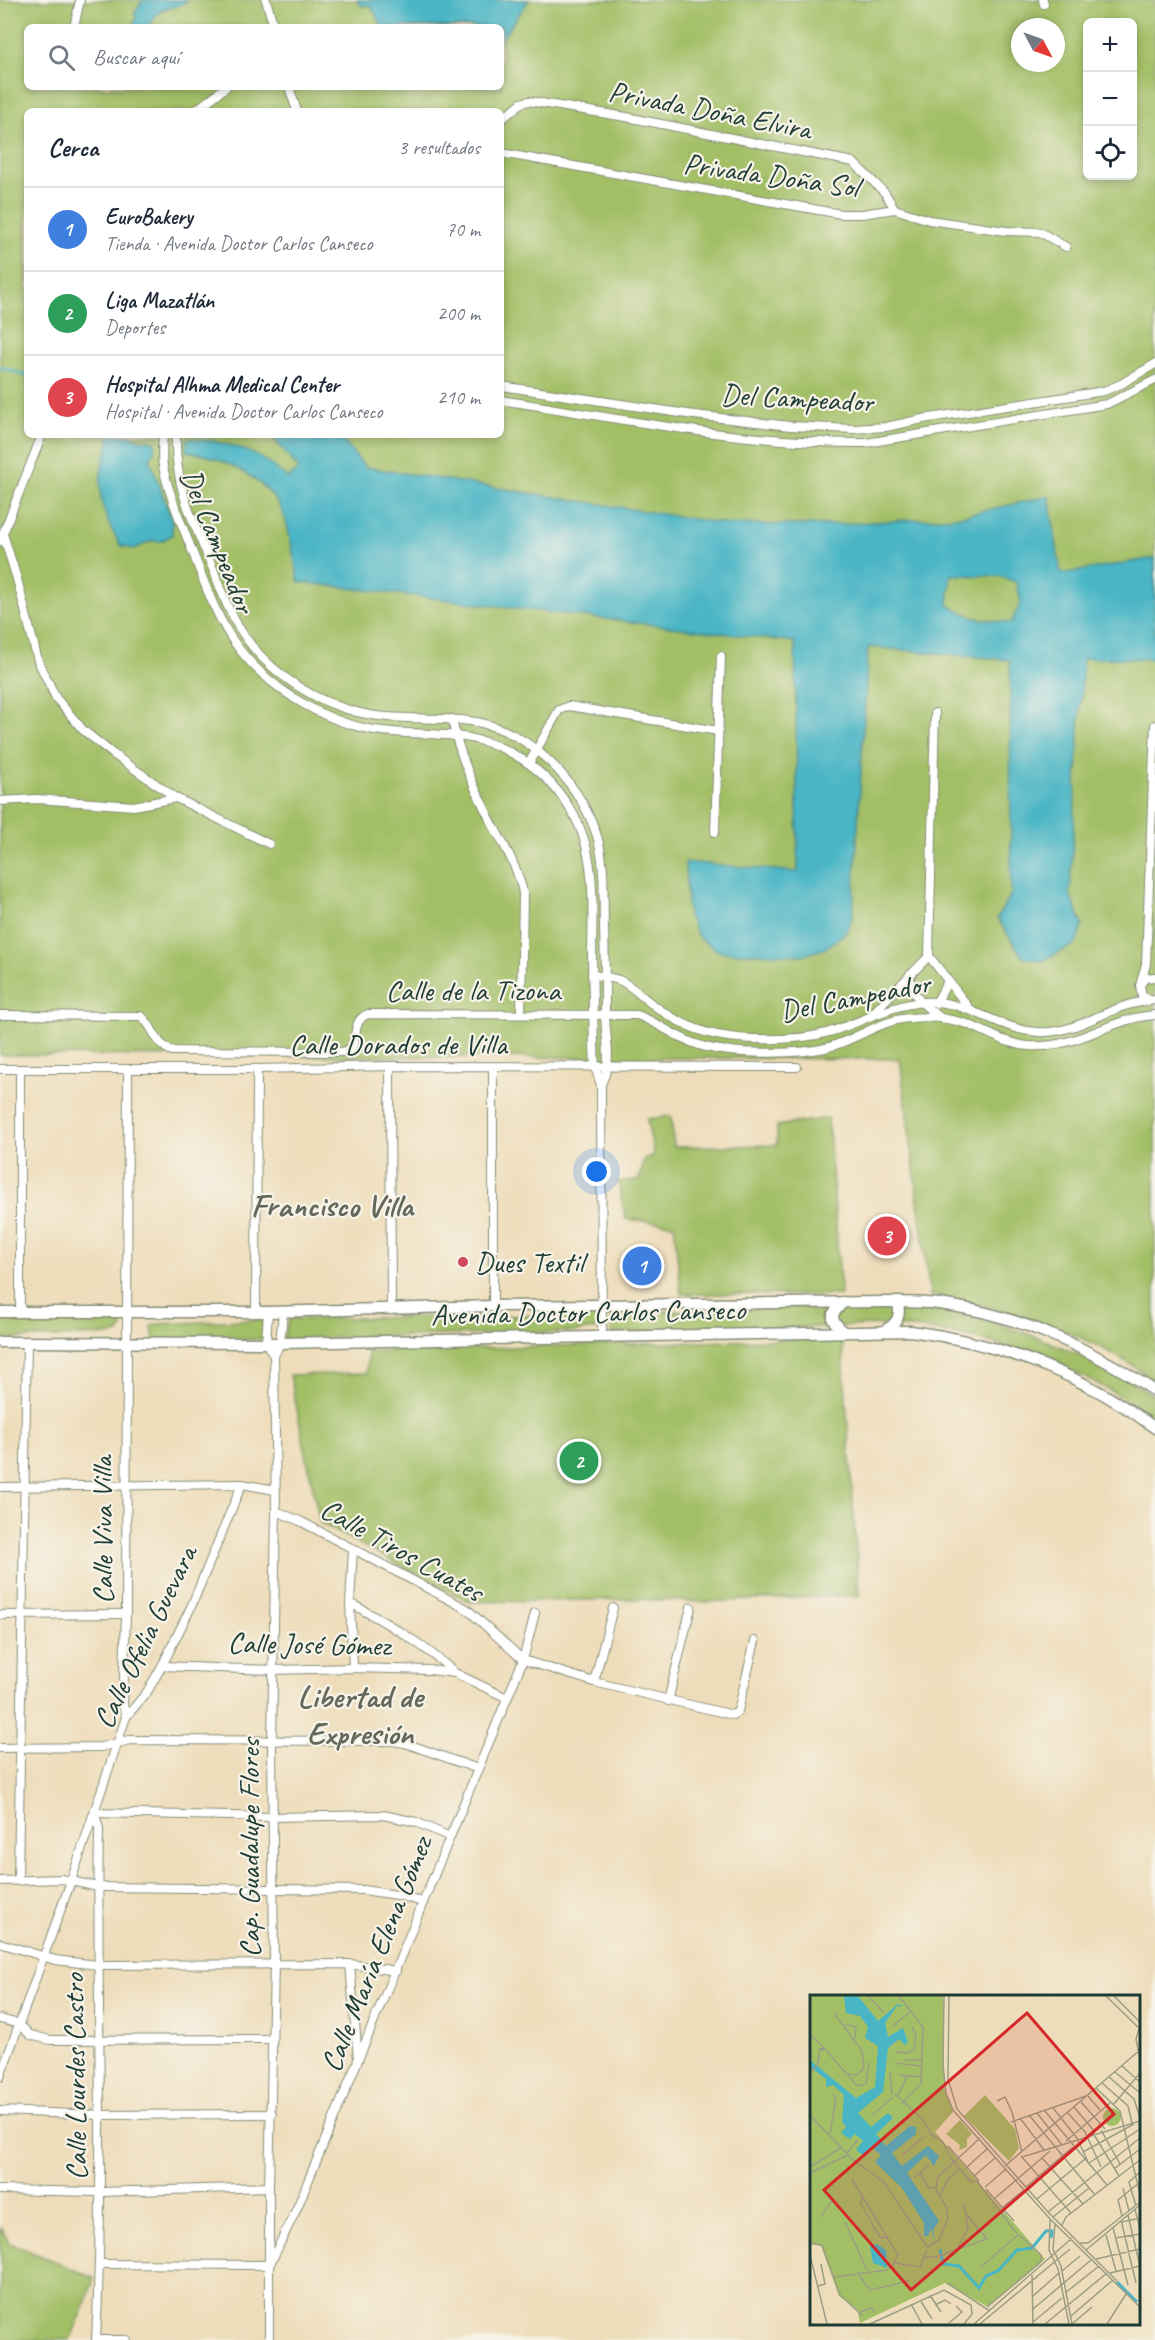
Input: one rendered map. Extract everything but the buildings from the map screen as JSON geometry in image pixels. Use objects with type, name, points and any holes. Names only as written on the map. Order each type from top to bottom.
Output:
[{"type":"main road","points":[[842,1331],[833,1320],[833,1314],[843,1302]]},
{"type":"main road","name":"Avenida Doctor Carlos Canseco","points":[[0,1312],[283,1312],[493,1306],[898,1302],[947,1306],[1025,1325],[1095,1355],[1155,1391]]},
{"type":"main road","points":[[884,1331],[899,1319],[898,1302]]},
{"type":"main road","name":"Avenida Doctor Carlos Canseco","points":[[0,1342],[280,1343],[911,1331],[997,1348],[1036,1361],[1080,1381],[1155,1428]]},
{"type":"street","points":[[75,24],[80,0]]},
{"type":"street","points":[[266,0],[273,24]]},
{"type":"street","points":[[199,108],[222,90]]},
{"type":"street","points":[[290,90],[296,108]]},
{"type":"street","name":"Privada Doña Elvira","points":[[504,117],[521,103],[529,101],[853,162],[885,193],[895,209]]},
{"type":"street","name":"Privada Doña Sol","points":[[504,154],[841,214],[862,214],[895,209],[929,220],[1006,231],[1040,232],[1066,247]]},
{"type":"street","name":"Del Campeador","points":[[504,386],[639,408],[790,426],[853,429],[886,427],[923,419],[1104,391],[1155,366]]},
{"type":"street","name":"Del Campeador","points":[[504,400],[738,435],[834,444],[866,443],[1107,404],[1155,380]]},
{"type":"street","points":[[637,421],[639,408]]},
{"type":"street","points":[[41,438],[2,538],[18,579],[38,661],[56,698],[83,730],[112,754],[176,798],[269,844]]},
{"type":"street","name":"Del Campeador","points":[[163,438],[163,470],[210,596],[233,640],[246,656],[279,687],[312,708],[353,725],[373,729],[455,736],[497,744],[529,763],[563,798],[579,825],[590,867],[593,1015],[638,1015],[700,1046],[736,1050],[803,1052],[833,1046],[882,1024],[912,1017],[941,1018],[963,1023],[1017,1044],[1038,1046],[1078,1040],[1115,1023],[1155,1015]]},
{"type":"street","name":"Del Campeador","points":[[177,438],[177,470],[183,496],[232,615],[253,648],[285,678],[314,695],[352,711],[390,718],[472,721],[495,727],[512,734],[537,751],[575,792],[596,834],[602,866],[605,1015]]},
{"type":"street","points":[[715,832],[721,656]]},
{"type":"street","points":[[279,687],[285,678]]},
{"type":"street","points":[[529,763],[559,710],[569,706],[718,731]]},
{"type":"street","points":[[935,713],[928,956],[971,1010]]},
{"type":"street","points":[[452,719],[455,736],[479,796],[520,877],[523,893],[521,1014]]},
{"type":"street","points":[[1142,1016],[1154,1000],[1140,994],[1140,984],[1146,964],[1155,725]]},
{"type":"street","points":[[0,801],[37,800],[134,806],[176,798]]},
{"type":"street","points":[[872,1015],[928,956]]},
{"type":"street","points":[[1146,964],[1155,977]]},
{"type":"street","points":[[910,974],[910,987],[922,1002],[941,1018]]},
{"type":"street","name":"Del Campeador","points":[[592,975],[621,981],[676,1021],[694,1029],[735,1037],[797,1038],[825,1033],[872,1015],[922,1002],[937,1001],[971,1010],[1020,1030],[1039,1033],[1063,1031],[1119,1008],[1154,1000]]},
{"type":"street","points":[[1140,984],[1148,977],[1155,977]]},
{"type":"street","points":[[912,1017],[929,1009],[937,1001],[948,981]]},
{"type":"street","name":"Del Campeador","points":[[1119,1008],[1140,984]]},
{"type":"street","points":[[647,1019],[652,1004]]},
{"type":"street","name":"Calle de la Tizona","points":[[0,1015],[141,1016],[164,1048],[172,1051],[342,1052],[351,1049],[357,1023],[368,1014],[593,1015]]},
{"type":"street","points":[[593,1015],[594,1067],[601,1085]]},
{"type":"street","points":[[602,1336],[601,1085],[607,1068],[605,1015]]},
{"type":"street","points":[[390,1066],[391,1310]]},
{"type":"street","name":"Calle Dorados de Villa","points":[[0,1069],[128,1070],[390,1066],[796,1067]]},
{"type":"street","points":[[493,1067],[493,1306]]},
{"type":"street","points":[[20,1069],[20,1312]]},
{"type":"street","points":[[256,1312],[257,1069]]},
{"type":"street","points":[[127,1313],[128,1070]]},
{"type":"street","points":[[268,1312],[266,1343],[274,1356]]},
{"type":"street","name":"Cap. Guadalupe Flores","points":[[269,2340],[269,2187],[274,1965],[272,1742],[276,1512],[274,1356],[280,1343],[283,1312]]},
{"type":"street","name":"Calle Viva Villa","points":[[126,1717],[123,1705],[126,1614],[127,1313]]},
{"type":"street","points":[[18,1881],[27,1341]]},
{"type":"street","points":[[0,1487],[242,1484],[275,1490]]},
{"type":"street","name":"Calle Ofelia Guevara","points":[[95,1813],[126,1717],[147,1692],[162,1666],[190,1607],[242,1484]]},
{"type":"street","name":"Calle Tiros Cuates","points":[[276,1512],[300,1521],[467,1609],[523,1660],[594,1682],[668,1701],[736,1714],[755,1641]]},
{"type":"street","points":[[353,1549],[350,1603],[353,1668]]},
{"type":"street","name":"Calle José Gómez","points":[[350,1603],[390,1625],[440,1659],[455,1673],[507,1698]]},
{"type":"street","points":[[668,1701],[691,1607]]},
{"type":"street","points":[[594,1682],[613,1608]]},
{"type":"street","name":"Calle María Elena Gómez","points":[[270,2265],[297,2208],[523,1660],[535,1613]]},
{"type":"street","points":[[0,1615],[126,1614]]},
{"type":"street","name":"Calle José Gómez","points":[[162,1666],[273,1670],[353,1668],[455,1673]]},
{"type":"street","points":[[0,1748],[101,1747],[130,1740],[393,1742],[405,1743],[478,1769]]},
{"type":"street","points":[[0,2077],[95,1813],[273,1817],[390,1816],[416,1822],[450,1837]]},
{"type":"street","name":"Calle Lourdes Castro","points":[[95,1813],[99,1828],[97,1965],[100,2115],[96,2340]]},
{"type":"street","points":[[0,1881],[71,1881],[98,1887],[363,1890],[423,1902]]},
{"type":"street","points":[[0,1943],[55,1960],[97,1965],[350,1964],[396,1971]]},
{"type":"street","points":[[350,1964],[358,2062]]},
{"type":"street","points":[[0,2019],[19,2024],[30,2035],[50,2040],[99,2042],[273,2039]]},
{"type":"street","points":[[0,2111],[100,2115],[272,2114]]},
{"type":"street","points":[[0,2190],[100,2192],[269,2187]]},
{"type":"street","points":[[99,2264],[270,2265]]},
{"type":"street","points":[[96,2340],[128,2340]]},
{"type":"green space","points":[[0,0],[1155,0],[1155,1381],[1103,1348],[1048,1324],[990,1307],[930,1295],[900,1059],[0,1055]]},
{"type":"green space","points":[[671,1116],[674,1147],[777,1145],[777,1126],[828,1118],[841,1295],[681,1294],[674,1224],[626,1219],[618,1182],[639,1180],[644,1159],[654,1155],[647,1119]]},
{"type":"green space","points":[[877,1305],[936,1310],[1002,1325],[1034,1336],[1095,1363],[1155,1396],[1155,1420],[1125,1399],[1093,1381],[1059,1366],[990,1342],[918,1328],[881,1325],[611,1333],[612,1313]]},
{"type":"green space","points":[[599,1316],[600,1325],[595,1329],[575,1332],[283,1339],[289,1319]]},
{"type":"green space","points":[[0,1318],[115,1319],[121,1322],[122,1328],[119,1333],[113,1335],[0,1339]]},
{"type":"green space","points":[[266,1319],[264,1339],[154,1343],[152,1326],[156,1324]]},
{"type":"green space","points":[[842,1338],[859,1595],[702,1602],[639,1599],[470,1602],[320,1523],[290,1375],[367,1373],[368,1351]]},
{"type":"green space","points":[[0,2227],[10,2243],[94,2278],[70,2340],[0,2340]]},
{"type":"water","points":[[143,0],[188,0],[157,13],[152,24],[133,24],[137,16],[134,14]]},
{"type":"water","points":[[356,0],[529,0],[504,36],[504,24],[381,24],[370,5],[362,6]]},
{"type":"water","points":[[136,438],[155,441],[156,447],[150,459],[172,520],[172,535],[162,541],[151,541],[134,549],[121,546],[110,527],[103,508],[100,489],[100,478],[109,439]]},
{"type":"water","points":[[273,438],[341,438],[365,467],[726,524],[825,525],[956,517],[1049,496],[1061,574],[1155,558],[1155,659],[1083,658],[1070,894],[1083,925],[1076,944],[1042,961],[1023,957],[997,918],[1011,894],[1010,660],[868,647],[853,914],[847,931],[826,948],[804,955],[720,952],[699,938],[688,916],[685,862],[798,872],[795,642],[299,582],[289,533],[279,504],[269,492],[244,472],[215,459],[186,451],[187,439],[215,442],[244,450],[265,460],[288,478],[299,469]],"holes":[[[951,575],[999,576],[1016,582],[1021,602],[1011,623],[975,618],[948,605]]]},
{"type":"waterway","points":[[0,367],[24,375]]},
{"type":"place","name":"Hospital Alhma Medical Center","points":[[887,1236]]},
{"type":"place","name":"Dues Textil","points":[[463,1262]]},
{"type":"place","name":"EuroBakery","points":[[642,1266]]},
{"type":"place","name":"Liga Mazatlán","points":[[579,1461]]},
{"type":"district","name":"Francisco Villa","points":[[332,1205]]},
{"type":"district","name":"Libertad de Expresión","points":[[360,1714]]}]
